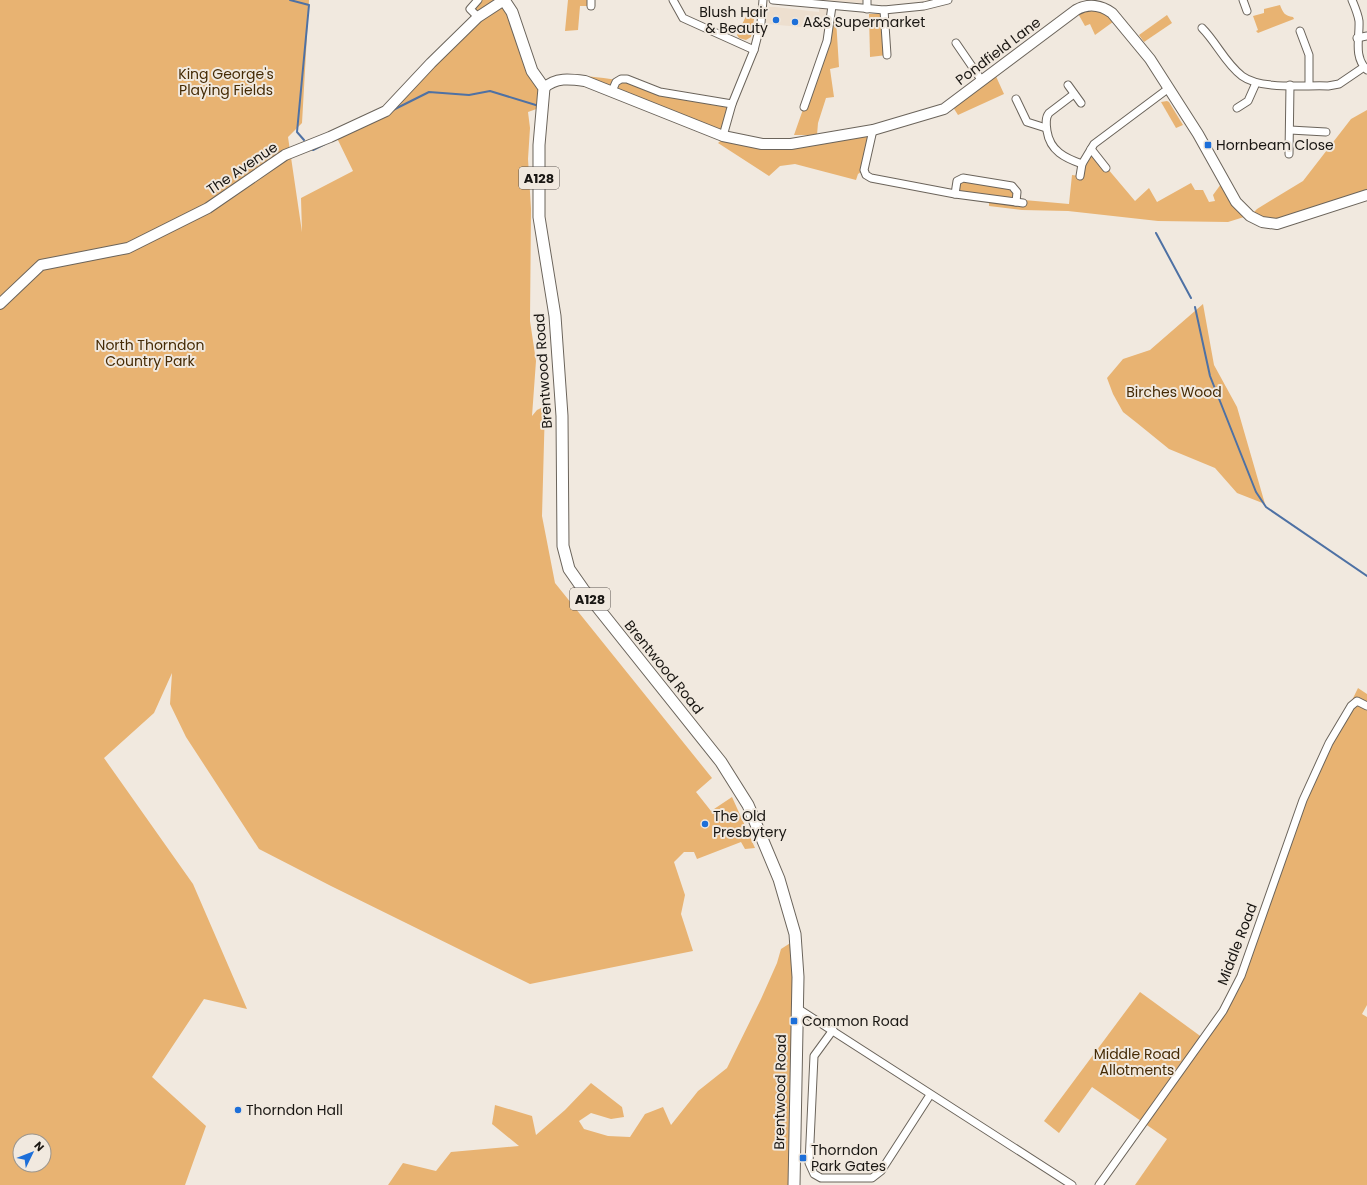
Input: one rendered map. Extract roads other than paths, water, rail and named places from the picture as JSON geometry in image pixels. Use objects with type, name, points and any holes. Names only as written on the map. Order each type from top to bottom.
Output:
[{"type":"main road","points":[[504,0],[512,12],[532,71],[544,88]]},
{"type":"main road","name":"Brentwood Road","points":[[544,88],[539,145],[539,217],[555,316],[562,416],[563,546],[569,569],[582,589],[721,762],[748,805],[779,879],[795,934],[798,977],[794,1185]]},
{"type":"street","points":[[478,0],[470,9],[478,17]]},
{"type":"street","name":"The Avenue","points":[[0,304],[42,265],[128,248],[208,208],[285,155],[330,137],[386,111],[431,62],[478,17],[504,0]]},
{"type":"street","points":[[673,0],[683,18],[754,50]]},
{"type":"street","points":[[723,136],[732,104],[754,50],[761,23],[763,0]]},
{"type":"street","points":[[773,0],[884,10],[924,6],[948,0]]},
{"type":"street","points":[[867,0],[867,9]]},
{"type":"street","points":[[1243,0],[1246,11]]},
{"type":"street","points":[[1202,28],[1210,36],[1221,54],[1242,76],[1256,83],[1328,86],[1339,84],[1366,68],[1360,60],[1357,38],[1359,23],[1352,0]]},
{"type":"street","name":"Pondfield Lane","points":[[544,88],[553,81],[566,79],[585,81],[723,136],[762,144],[791,144],[873,130],[944,110],[1085,3],[1099,6],[1112,13],[1150,59],[1169,88],[1236,202],[1250,216],[1262,222],[1277,224],[1367,195]]},
{"type":"street","points":[[804,107],[827,40],[832,6]]},
{"type":"street","points":[[884,10],[887,55]]},
{"type":"street","points":[[1300,31],[1308,56],[1309,85]]},
{"type":"street","points":[[1357,38],[1367,36]]},
{"type":"street","points":[[956,43],[982,81]]},
{"type":"street","points":[[612,91],[616,82],[621,79],[627,79],[660,92],[732,104]]},
{"type":"street","points":[[1237,108],[1248,101],[1256,83]]},
{"type":"street","points":[[1068,85],[1081,103]]},
{"type":"street","points":[[1289,154],[1290,85]]},
{"type":"street","points":[[1080,176],[1082,164],[1099,140],[1169,88]]},
{"type":"street","points":[[1074,94],[1049,113],[1046,117],[1046,128],[1051,145],[1055,150],[1082,164]]},
{"type":"street","points":[[1016,99],[1027,122],[1046,128]]},
{"type":"street","points":[[873,130],[863,173],[871,178],[955,194],[1024,203]]},
{"type":"street","points":[[1290,130],[1326,132]]},
{"type":"street","points":[[1091,150],[1106,168]]},
{"type":"street","points":[[955,194],[958,181],[963,178],[1012,186],[1017,192],[1016,202]]},
{"type":"street","name":"Middle Road","points":[[1099,1185],[1223,1011],[1241,976],[1303,800],[1329,743],[1351,706],[1357,701],[1367,706]]},
{"type":"street","points":[[797,1008],[1072,1185]]},
{"type":"street","points":[[833,1030],[814,1056],[809,1163],[814,1174],[821,1178],[872,1178],[881,1171],[930,1095]]},
{"type":"waterway","points":[[290,0],[309,5],[297,132],[304,140]]},
{"type":"waterway","points":[[393,110],[429,92],[469,95],[490,91],[539,106]]},
{"type":"waterway","points":[[313,150],[325,144]]},
{"type":"waterway","points":[[1156,233],[1191,298]]},
{"type":"waterway","points":[[1195,307],[1210,376],[1256,492],[1266,507],[1367,576]]},
{"type":"place","name":"Blush Hair & Beauty","points":[[776,20]]},
{"type":"place","name":"A&S Supermarket","points":[[795,22]]},
{"type":"place","name":"Hornbeam Close","points":[[1208,145]]},
{"type":"place","name":"The Old Presbytery","points":[[705,824]]},
{"type":"place","name":"Common Road","points":[[794,1021]]},
{"type":"place","name":"Thorndon Hall","points":[[238,1110]]},
{"type":"place","name":"Thorndon Park Gates","points":[[803,1158]]},
{"type":"park label","name":"King George's Playing Fields","points":[[226,82]]},
{"type":"park label","name":"North Thorndon Country Park","points":[[150,354]]},
{"type":"park label","name":"Birches Wood","points":[[1174,392]]},
{"type":"park label","name":"Middle Road Allotments","points":[[1137,1062]]}]
